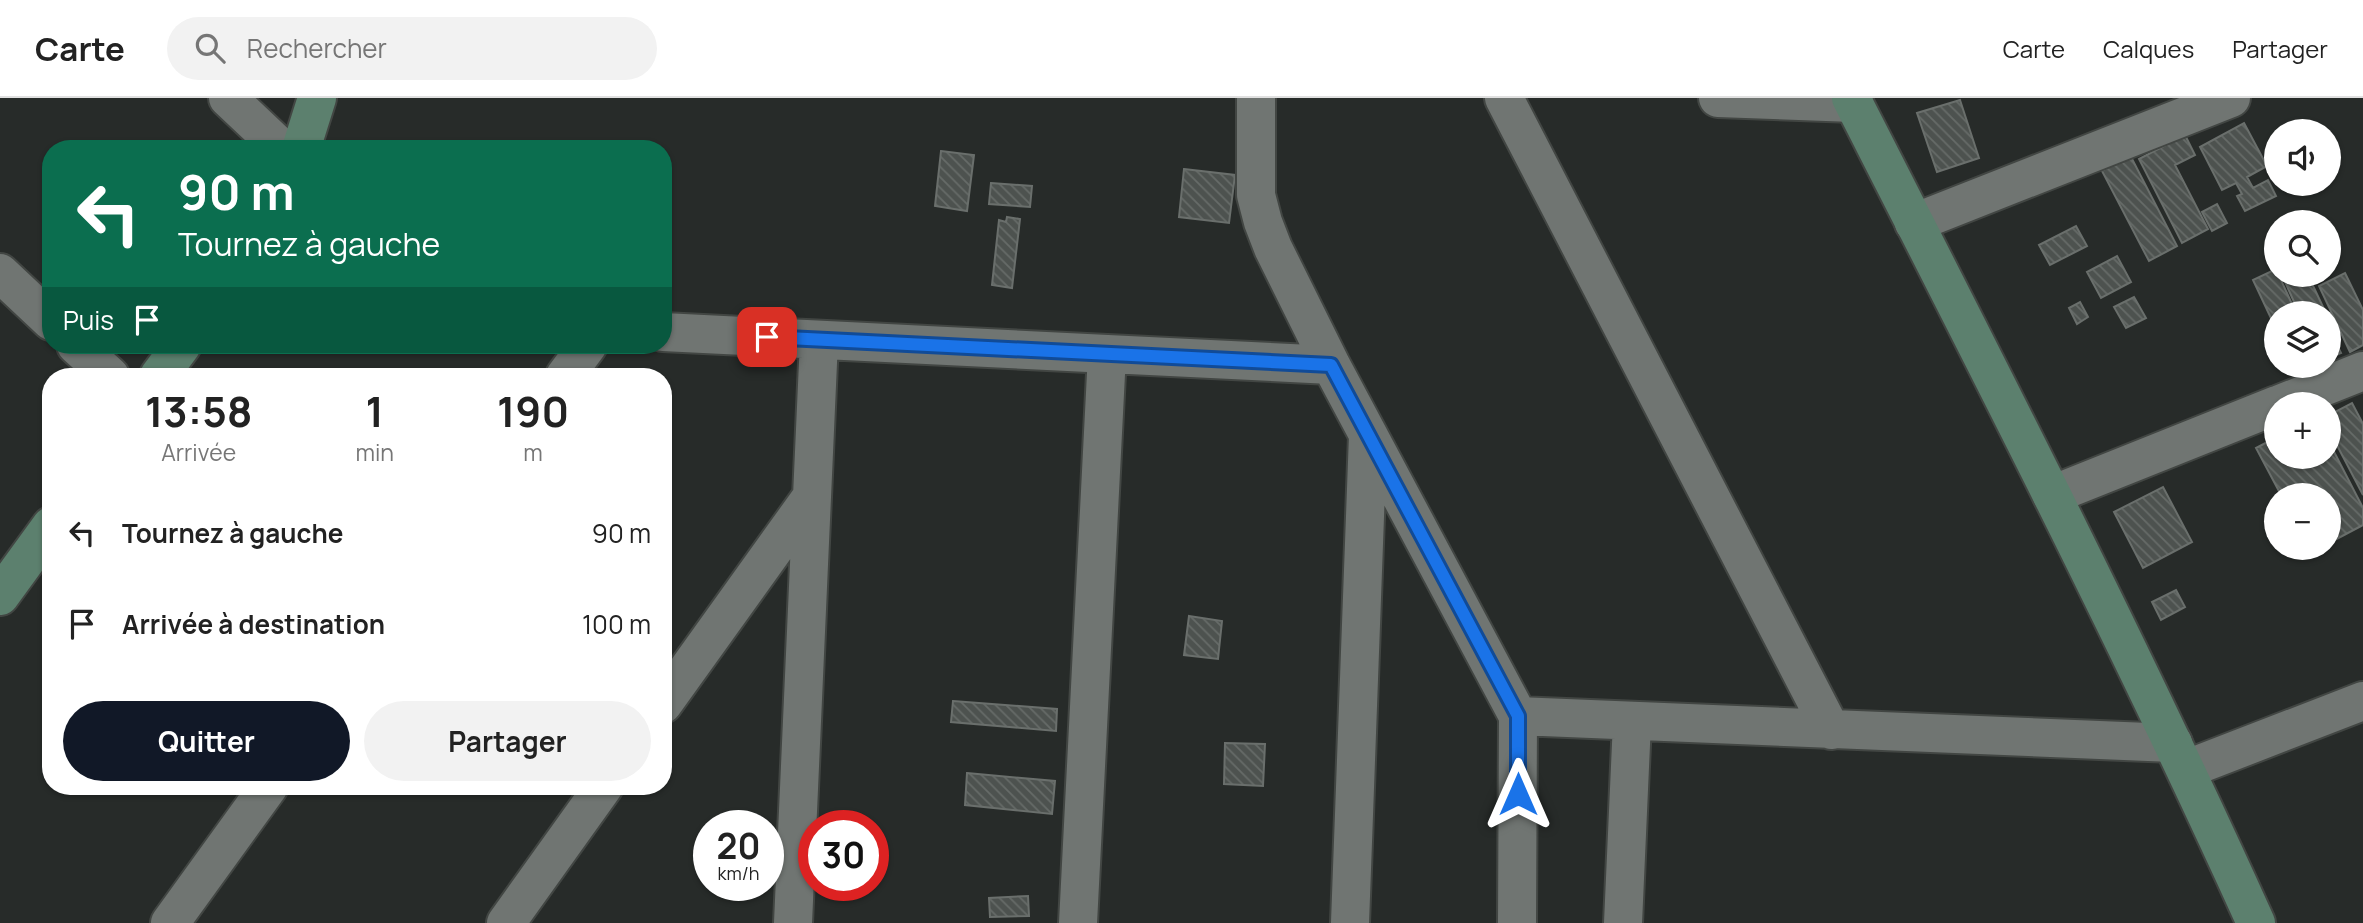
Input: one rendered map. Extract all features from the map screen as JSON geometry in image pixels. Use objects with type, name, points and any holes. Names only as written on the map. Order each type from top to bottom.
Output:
[{"type":"street","points":[[228,98],[272,140]]},
{"type":"street","points":[[304,140],[317,98]]},
{"type":"street","points":[[1256,98],[1256,195],[1273,248],[1331,365],[1518,716],[1517,923]]},
{"type":"street","points":[[1504,98],[1831,730]]},
{"type":"street","points":[[1718,98],[1853,101],[2180,756],[2256,923]]},
{"type":"street","points":[[1914,223],[2231,98]]},
{"type":"street","points":[[0,273],[42,313]]},
{"type":"street","points":[[672,332],[1331,365]]},
{"type":"street","points":[[793,923],[819,340]]},
{"type":"street","points":[[86,354],[101,368]]},
{"type":"street","points":[[1078,923],[1107,354]]},
{"type":"street","points":[[2310,392],[2363,371]]},
{"type":"street","points":[[2052,495],[2264,411]]},
{"type":"street","points":[[1350,923],[1368,435]]},
{"type":"street","points":[[672,691],[810,499]]},
{"type":"street","points":[[0,596],[42,538]]},
{"type":"street","points":[[1518,716],[1831,730],[2180,756],[2363,701]]},
{"type":"street","points":[[1623,923],[1632,722]]},
{"type":"street","points":[[170,923],[262,795]]},
{"type":"street","points":[[506,923],[598,795]]},
{"type":"building","points":[[1960,100],[1979,158],[1937,172],[1917,113]]},
{"type":"building","points":[[2244,123],[2264,160],[2264,168],[2247,177],[2253,188],[2264,182],[2264,196],[2276,196],[2245,211],[2237,196],[2242,194],[2236,183],[2222,190],[2200,147]]},
{"type":"building","points":[[2185,135],[2195,155],[2175,165],[2208,229],[2182,243],[2139,159]]},
{"type":"building","points":[[941,151],[974,155],[967,211],[935,206]]},
{"type":"building","points":[[2130,155],[2177,246],[2149,261],[2102,171]]},
{"type":"building","points":[[1184,169],[1235,175],[1229,223],[1179,217]]},
{"type":"building","points":[[991,183],[1032,186],[1030,207],[989,204]]},
{"type":"building","points":[[2217,204],[2227,223],[2212,231],[2202,212]]},
{"type":"building","points":[[1007,217],[1020,219],[1012,288],[992,285],[999,220],[1006,222]]},
{"type":"building","points":[[2076,226],[2087,246],[2050,265],[2039,245]]},
{"type":"building","points":[[2117,256],[2131,282],[2101,298],[2087,272]]},
{"type":"building","points":[[2345,273],[2363,310],[2363,345],[2350,352],[2341,333],[2341,301],[2326,301],[2319,287],[2341,287],[2341,275]]},
{"type":"building","points":[[2264,275],[2264,287],[2284,287],[2291,301],[2264,301],[2264,303],[2253,280]]},
{"type":"building","points":[[2287,287],[2314,287],[2320,301],[2294,301]]},
{"type":"building","points":[[2134,297],[2146,318],[2126,328],[2114,307]]},
{"type":"building","points":[[2080,302],[2088,317],[2077,324],[2069,308]]},
{"type":"building","points":[[2352,403],[2363,424],[2363,495],[2341,453],[2341,409]]},
{"type":"building","points":[[2264,444],[2264,463],[2256,448]]},
{"type":"building","points":[[2341,465],[2363,508],[2363,525],[2341,537],[2341,483],[2275,483],[2267,469],[2341,469]]},
{"type":"building","points":[[2163,487],[2192,542],[2143,568],[2114,512]]},
{"type":"building","points":[[2176,590],[2185,607],[2161,620],[2152,602]]},
{"type":"building","points":[[1189,616],[1222,621],[1218,659],[1184,655]]},
{"type":"building","points":[[953,701],[1057,709],[1056,731],[951,722]]},
{"type":"building","points":[[1225,743],[1265,744],[1263,786],[1224,784]]},
{"type":"building","points":[[967,773],[1055,781],[1052,814],[965,805]]},
{"type":"building","points":[[1028,896],[1029,916],[990,917],[989,898]]},
{"type":"route","points":[[767,337],[1331,365],[1518,716],[1518,794]]}]
